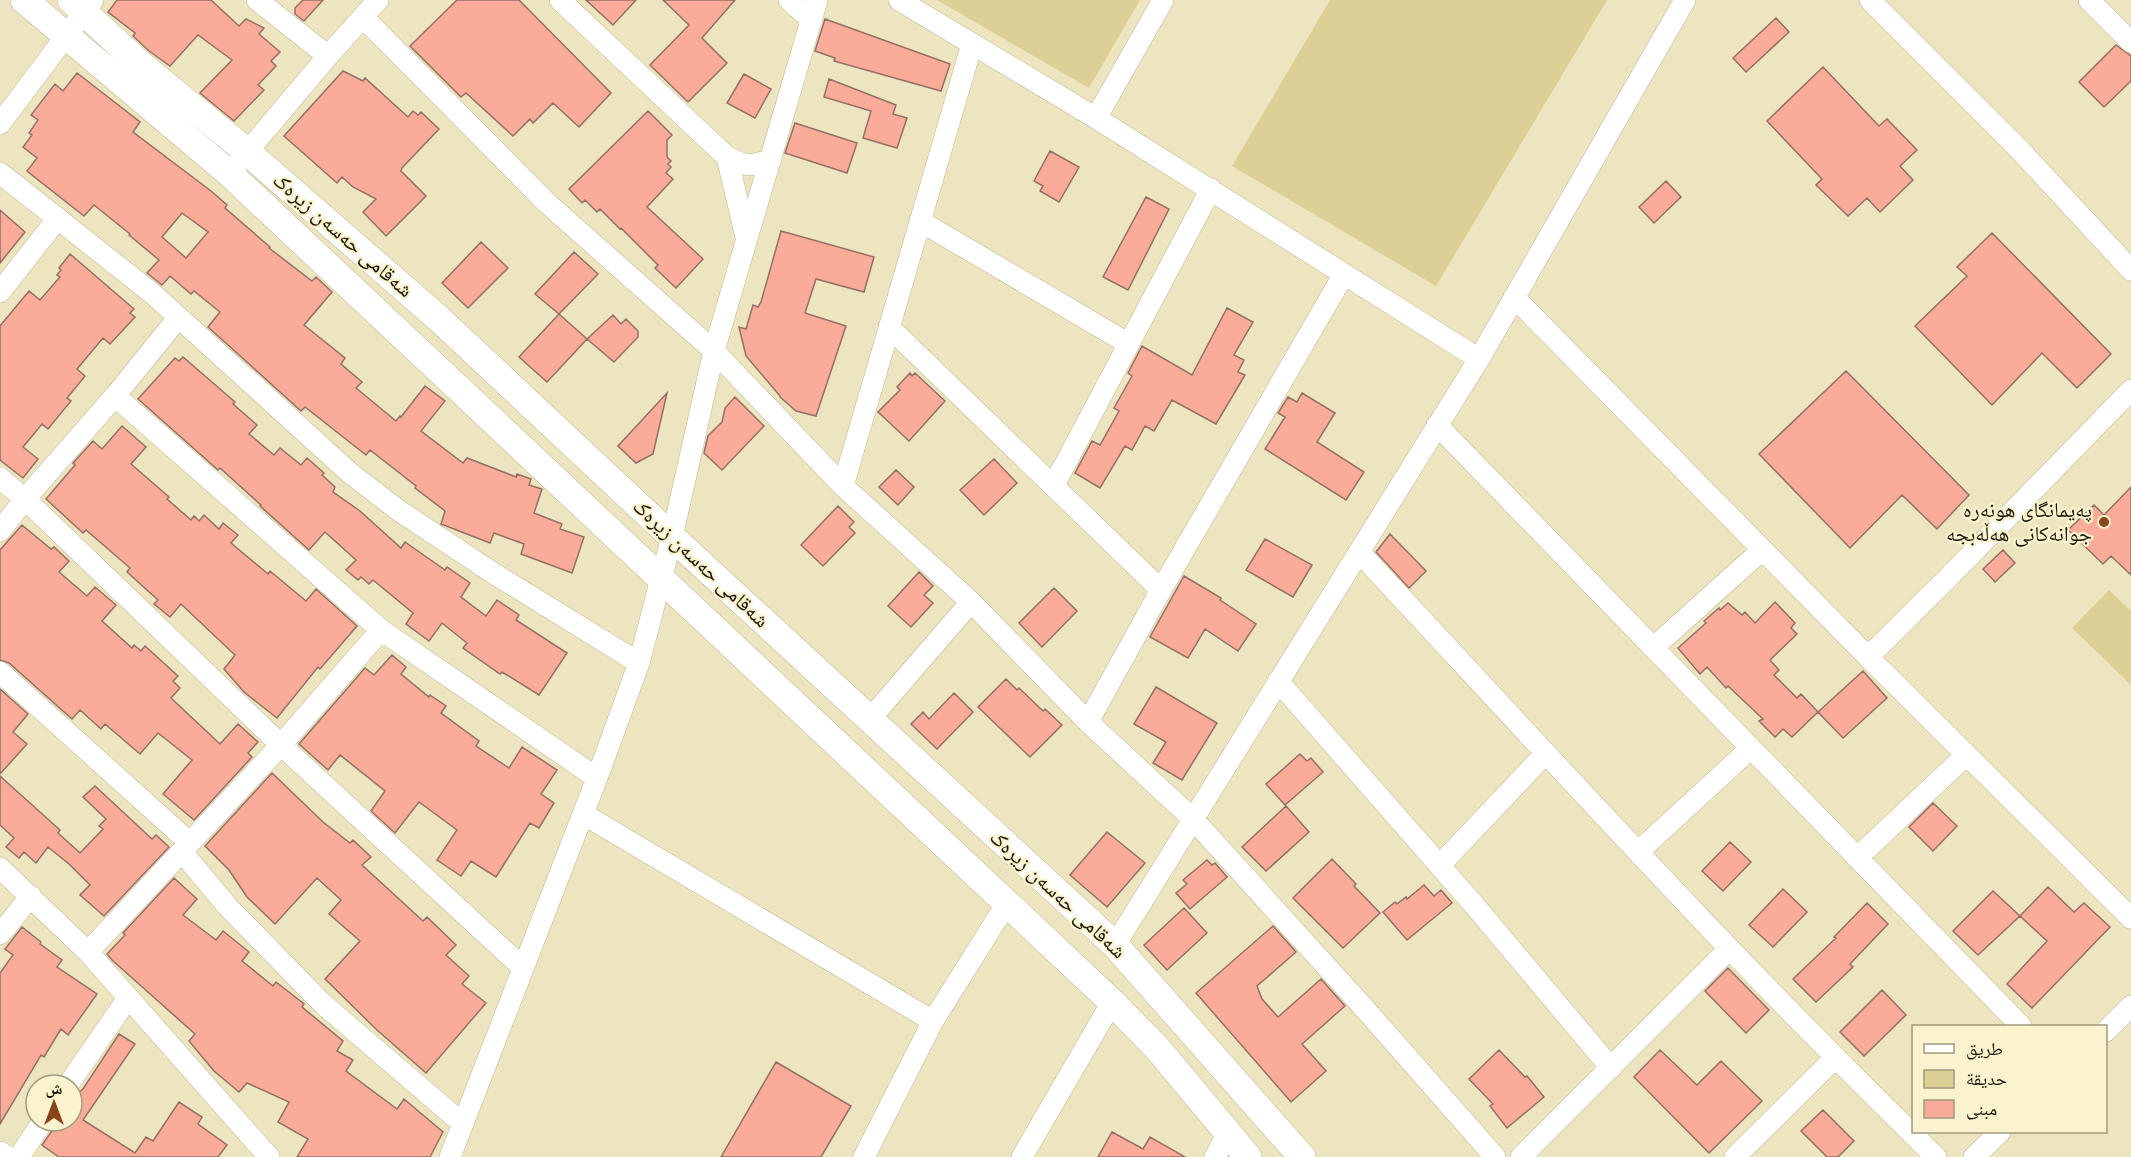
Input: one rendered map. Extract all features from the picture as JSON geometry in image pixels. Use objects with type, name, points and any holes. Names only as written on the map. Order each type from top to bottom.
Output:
[{"type":"main road","name":"شەقامی حەسەن زیرەک","points":[[24,0],[230,174],[1112,1002],[1158,1049],[1248,1157]]},
{"type":"main road","name":"شەقامی حەسەن زیرەک","points":[[82,4],[139,63],[246,151],[437,317],[1115,945],[1302,1157]]},
{"type":"street","points":[[257,0],[328,56]]},
{"type":"street","points":[[230,174],[246,151],[378,0]]},
{"type":"street","points":[[560,0],[727,157],[744,166],[753,166],[771,160]]},
{"type":"street","points":[[450,1157],[597,778],[639,663],[672,537],[714,351],[814,10],[789,0]]},
{"type":"street","points":[[899,0],[1211,189],[1479,359]]},
{"type":"street","points":[[1096,118],[1163,0]]},
{"type":"street","points":[[1115,945],[1479,359],[1685,0]]},
{"type":"street","points":[[1870,0],[2018,148],[2131,270]]},
{"type":"street","points":[[2089,0],[2131,42]]},
{"type":"street","points":[[0,124],[67,34],[82,4]]},
{"type":"street","points":[[363,17],[547,203],[714,351],[843,486],[970,602],[1088,722],[1193,819],[1495,1157]]},
{"type":"street","points":[[843,486],[972,44]]},
{"type":"street","points":[[727,157],[746,239]]},
{"type":"street","points":[[0,172],[153,294],[350,473],[398,510],[493,573],[639,663]]},
{"type":"street","points":[[1054,485],[1211,189]]},
{"type":"street","points":[[0,292],[58,218]]},
{"type":"street","points":[[920,221],[1129,344]]},
{"type":"street","points":[[1088,722],[1161,590],[1344,274]]},
{"type":"street","points":[[1514,297],[1868,657],[2131,918]]},
{"type":"street","points":[[0,531],[178,318]]},
{"type":"street","points":[[889,327],[1161,590]]},
{"type":"street","points":[[1868,657],[2131,390]]},
{"type":"street","points":[[115,396],[381,630],[597,778]]},
{"type":"street","points":[[1437,425],[2020,1025]]},
{"type":"street","points":[[0,478],[25,499],[281,745],[523,968]]},
{"type":"street","points":[[1653,648],[1762,550]]},
{"type":"street","points":[[1359,552],[1729,949],[1834,1059],[1936,1157]]},
{"type":"street","points":[[870,719],[970,602]]},
{"type":"street","points":[[88,952],[281,745],[381,630]]},
{"type":"street","points":[[0,672],[186,848],[228,907],[323,1004],[463,1124]]},
{"type":"street","points":[[1278,681],[1440,866],[1611,1068]]},
{"type":"street","points":[[1638,852],[1750,748]]},
{"type":"street","points":[[1440,866],[1546,753]]},
{"type":"street","points":[[1857,858],[1966,754]]},
{"type":"street","points":[[583,814],[933,1021]]},
{"type":"street","points":[[0,868],[88,952],[269,1157]]},
{"type":"street","points":[[0,934],[31,896]]},
{"type":"street","points":[[864,1157],[933,1021],[1007,903]]},
{"type":"street","points":[[1521,1157],[1729,949]]},
{"type":"street","points":[[76,1073],[128,998]]},
{"type":"street","points":[[1022,1157],[1112,1002]]},
{"type":"street","points":[[2107,1030],[2131,1006]]},
{"type":"street","points":[[1735,1157],[1834,1059]]},
{"type":"street","points":[[19,1157],[35,1133]]},
{"type":"street","points":[[1215,1157],[1228,1133]]},
{"type":"street","points":[[1974,1157],[1998,1133]]},
{"type":"street","points":[[0,1152],[8,1157]]},
{"type":"green space","points":[[937,0],[1140,0],[1089,88]]},
{"type":"green space","points":[[1330,0],[1607,0],[1436,286],[1232,166]]},
{"type":"green space","points":[[2109,590],[2131,611],[2131,685],[2072,628]]},
{"type":"building","points":[[117,0],[211,0],[239,26],[246,19],[264,28],[259,34],[280,52],[271,61],[276,66],[258,85],[264,90],[234,121],[200,93],[232,60],[198,35],[170,66],[149,51],[133,36],[135,33],[108,12]]},
{"type":"building","points":[[303,0],[323,0],[304,21],[295,14],[295,8]]},
{"type":"building","points":[[457,0],[519,0],[611,93],[579,127],[553,103],[533,123],[530,119],[513,136],[466,93],[461,97],[410,46]]},
{"type":"building","points":[[586,0],[636,0],[613,25]]},
{"type":"building","points":[[663,0],[735,0],[702,38],[727,63],[688,102],[650,65],[689,25]]},
{"type":"building","points":[[1776,18],[1789,32],[1746,72],[1733,58]]},
{"type":"building","points":[[825,19],[950,64],[941,91],[834,61],[835,58],[815,51]]},
{"type":"building","points":[[2116,45],[2131,56],[2131,81],[2104,107],[2079,82]]},
{"type":"building","points":[[1823,67],[1879,126],[1887,119],[1917,150],[1900,166],[1913,180],[1880,212],[1867,198],[1848,216],[1816,185],[1822,179],[1767,121]]},
{"type":"building","points":[[343,71],[363,81],[365,78],[408,117],[413,111],[418,115],[421,112],[439,129],[401,171],[426,196],[386,236],[363,212],[376,199],[353,187],[342,177],[337,183],[284,136]]},
{"type":"building","points":[[77,73],[140,122],[133,132],[211,191],[227,205],[225,208],[269,248],[312,281],[316,277],[332,292],[304,325],[345,358],[341,364],[362,382],[356,388],[396,421],[425,386],[445,401],[421,431],[463,463],[467,458],[516,477],[517,474],[531,479],[529,485],[542,489],[534,513],[562,524],[560,529],[584,537],[572,573],[521,554],[524,544],[494,533],[490,543],[441,524],[445,511],[415,488],[416,486],[370,450],[366,455],[305,407],[301,411],[208,327],[220,312],[194,291],[191,294],[170,276],[162,285],[147,273],[159,260],[130,234],[94,205],[84,216],[27,171],[37,158],[23,147],[32,135],[29,133],[38,120],[31,115],[55,84],[63,91]],"holes":[[[182,213],[208,232],[186,258],[162,237]]]},
{"type":"building","points":[[744,74],[771,89],[755,118],[727,103]]},
{"type":"building","points":[[829,79],[896,105],[893,114],[907,118],[897,148],[863,138],[871,111],[824,97]]},
{"type":"building","points":[[648,111],[672,135],[667,140],[667,157],[671,161],[668,164],[671,167],[666,173],[673,179],[647,207],[703,259],[676,288],[655,268],[658,265],[621,228],[600,209],[597,212],[585,200],[582,203],[569,189]]},
{"type":"building","points":[[795,123],[857,143],[847,173],[785,153]]},
{"type":"building","points":[[1050,151],[1079,167],[1059,202],[1040,191],[1043,186],[1034,181]]},
{"type":"building","points":[[1666,181],[1681,197],[1654,223],[1639,207]]},
{"type":"building","points":[[1146,197],[1169,209],[1128,290],[1103,277]]},
{"type":"building","points":[[0,210],[25,232],[0,263]]},
{"type":"building","points":[[781,231],[874,257],[864,292],[816,279],[805,313],[846,326],[816,416],[796,411],[780,397],[746,356],[739,327],[746,329],[753,305],[758,307],[761,302]]},
{"type":"building","points":[[1992,233],[2111,354],[2077,388],[2042,353],[1992,405],[1915,326],[1967,276],[1957,267]]},
{"type":"building","points":[[481,242],[508,268],[468,308],[442,283]]},
{"type":"building","points":[[574,252],[598,274],[559,314],[535,294]]},
{"type":"building","points":[[70,254],[134,309],[130,313],[135,317],[110,344],[103,338],[77,369],[85,376],[67,398],[71,401],[48,429],[42,424],[23,447],[38,459],[23,478],[0,460],[0,326],[29,291],[40,300],[60,277],[57,275],[61,270],[59,268]]},
{"type":"building","points":[[1227,308],[1253,322],[1234,355],[1244,360],[1238,372],[1245,375],[1216,424],[1172,400],[1154,431],[1145,426],[1132,450],[1125,446],[1100,488],[1075,473],[1092,441],[1100,445],[1119,411],[1114,408],[1132,376],[1128,373],[1142,346],[1192,375]]},
{"type":"building","points":[[559,314],[587,339],[547,382],[519,357]]},
{"type":"building","points":[[613,315],[621,324],[626,319],[638,331],[638,337],[614,362],[587,339]]},
{"type":"building","points":[[183,357],[235,402],[233,404],[257,425],[249,434],[274,455],[280,448],[301,465],[307,458],[324,473],[322,475],[335,487],[333,492],[360,511],[401,548],[405,542],[445,570],[447,567],[470,583],[461,597],[486,616],[497,600],[519,615],[516,620],[567,653],[539,695],[502,672],[500,674],[463,648],[467,643],[442,623],[429,641],[406,624],[413,613],[373,580],[369,584],[361,577],[358,580],[346,570],[356,560],[325,532],[309,550],[220,468],[218,470],[138,399],[175,358],[179,361]]},
{"type":"building","points":[[1846,371],[1969,495],[1937,529],[1902,495],[1850,548],[1759,454]]},
{"type":"building","points":[[910,373],[912,376],[915,373],[945,401],[909,441],[878,412],[900,390],[897,387]]},
{"type":"building","points":[[667,393],[653,454],[636,463],[618,446]]},
{"type":"building","points":[[1302,393],[1335,413],[1317,442],[1364,472],[1346,500],[1265,449],[1285,417],[1278,413],[1288,397],[1297,402]]},
{"type":"building","points":[[735,397],[764,426],[722,470],[704,453],[708,436],[722,422],[725,408]]},
{"type":"building","points":[[122,426],[146,447],[131,464],[169,497],[167,499],[191,520],[194,516],[199,521],[204,515],[219,529],[223,523],[238,535],[231,543],[268,574],[270,571],[306,601],[316,589],[357,626],[320,669],[318,667],[277,718],[244,692],[224,669],[235,655],[181,604],[170,617],[154,604],[158,600],[127,572],[130,568],[86,530],[83,533],[46,499],[93,441],[102,449]]},
{"type":"building","points":[[994,459],[1017,483],[984,515],[960,490]]},
{"type":"building","points":[[896,470],[914,487],[898,505],[879,487]]},
{"type":"building","name":"پەیمانگای هونەرە جوانەکانی هەڵەبجە","points":[[2131,487],[2131,575],[2111,556],[2103,564],[2068,530],[2094,505],[2104,515]]},
{"type":"building","points":[[838,506],[854,522],[849,527],[855,533],[823,566],[801,545]]},
{"type":"building","points":[[22,525],[51,549],[54,547],[69,561],[59,572],[87,596],[95,587],[116,605],[102,621],[132,648],[134,645],[141,651],[145,646],[178,676],[173,681],[180,688],[171,698],[220,744],[238,724],[258,742],[248,753],[252,757],[194,820],[163,794],[192,760],[158,733],[140,754],[105,724],[101,729],[80,710],[72,719],[9,663],[0,660],[0,550]]},
{"type":"building","points":[[1390,534],[1426,571],[1409,588],[1376,552]]},
{"type":"building","points":[[1265,539],[1312,565],[1293,597],[1246,570]]},
{"type":"building","points":[[2003,550],[2015,563],[1995,582],[1983,569]]},
{"type":"building","points":[[919,572],[933,586],[924,595],[933,603],[911,627],[888,606]]},
{"type":"building","points":[[1184,576],[1221,598],[1220,600],[1256,624],[1238,651],[1205,629],[1188,658],[1150,637]]},
{"type":"building","points":[[1054,588],[1077,611],[1042,647],[1019,623]]},
{"type":"building","points":[[1775,602],[1795,623],[1791,628],[1797,634],[1770,660],[1779,670],[1774,675],[1797,698],[1801,694],[1818,712],[1792,737],[1783,729],[1775,737],[1759,721],[1763,719],[1728,686],[1726,688],[1707,667],[1700,674],[1678,648],[1706,623],[1704,621],[1728,603],[1742,615],[1745,612],[1755,623]]},
{"type":"building","points":[[392,655],[406,667],[401,674],[429,697],[430,695],[446,706],[441,713],[479,741],[476,746],[509,768],[522,747],[557,770],[541,794],[554,803],[539,828],[530,823],[496,877],[471,861],[461,876],[437,860],[457,830],[419,802],[395,833],[371,811],[385,791],[340,755],[328,770],[299,744],[365,668],[374,675]]},
{"type":"building","points":[[1863,671],[1887,698],[1843,738],[1818,712]]},
{"type":"building","points":[[1006,679],[1062,725],[1030,757],[978,707]]},
{"type":"building","points":[[1156,687],[1217,723],[1182,780],[1153,763],[1166,742],[1134,724]]},
{"type":"building","points":[[0,689],[28,714],[13,732],[27,744],[0,774]]},
{"type":"building","points":[[954,693],[973,712],[937,749],[911,724],[923,712],[929,719]]},
{"type":"building","points":[[1300,754],[1307,761],[1311,758],[1323,772],[1285,805],[1266,784]]},
{"type":"building","points":[[272,773],[323,822],[350,843],[353,840],[371,857],[362,865],[423,921],[427,917],[456,945],[446,955],[469,976],[462,984],[486,1003],[426,1073],[377,1030],[325,979],[360,941],[329,914],[341,900],[317,878],[275,924],[247,897],[229,870],[205,846]]},
{"type":"building","points":[[0,776],[60,830],[58,833],[80,853],[103,829],[99,826],[106,819],[83,797],[95,786],[152,839],[156,835],[169,847],[104,916],[80,895],[90,885],[48,847],[36,863],[24,852],[19,858],[6,847],[14,838],[0,825]]},
{"type":"building","points":[[1933,803],[1957,826],[1933,851],[1909,827]]},
{"type":"building","points":[[1286,806],[1309,832],[1266,871],[1242,847]]},
{"type":"building","points":[[1107,832],[1145,863],[1107,907],[1070,875]]},
{"type":"building","points":[[1730,842],[1751,862],[1723,891],[1702,871]]},
{"type":"building","points":[[1332,859],[1380,913],[1343,948],[1293,898]]},
{"type":"building","points":[[1207,860],[1212,865],[1215,863],[1227,877],[1190,909],[1176,893],[1187,884],[1183,880]]},
{"type":"building","points":[[174,878],[197,899],[183,915],[216,940],[223,931],[249,952],[242,961],[273,986],[276,982],[304,1004],[302,1007],[343,1041],[337,1051],[353,1060],[346,1071],[397,1109],[404,1099],[443,1132],[430,1157],[297,1157],[308,1139],[278,1122],[289,1102],[247,1083],[239,1092],[214,1071],[189,1041],[195,1034],[112,960],[107,954],[125,935],[123,933]]},
{"type":"building","points":[[1424,885],[1434,896],[1441,890],[1452,903],[1407,940],[1383,912],[1395,902],[1397,904],[1406,897],[1407,899]]},
{"type":"building","points":[[2048,887],[2074,912],[2084,903],[2110,927],[2032,1008],[2007,984],[2047,941],[2020,916]]},
{"type":"building","points":[[1783,889],[1807,912],[1773,947],[1749,925]]},
{"type":"building","points":[[1993,891],[2020,916],[1978,955],[1953,931]]},
{"type":"building","points":[[1867,903],[1888,924],[1850,964],[1853,967],[1816,1002],[1793,979],[1836,938],[1834,937]]},
{"type":"building","points":[[1184,908],[1207,933],[1167,970],[1144,945]]},
{"type":"building","points":[[1273,926],[1296,952],[1257,986],[1262,999],[1278,1017],[1321,979],[1345,1006],[1302,1044],[1326,1071],[1291,1102],[1196,993]]},
{"type":"building","points":[[22,927],[62,960],[57,967],[97,994],[68,1035],[61,1029],[44,1057],[41,1055],[30,1073],[24,1073],[24,1084],[0,1124],[0,973],[13,955],[5,949]]},
{"type":"building","points":[[1728,968],[1769,1010],[1746,1033],[1705,991]]},
{"type":"building","points":[[1882,990],[1906,1015],[1864,1056],[1840,1032]]},
{"type":"building","points":[[119,1034],[135,1044],[84,1119],[84,1087]]},
{"type":"building","points":[[1499,1050],[1525,1077],[1527,1076],[1544,1097],[1507,1128],[1490,1106],[1493,1104],[1469,1079]]},
{"type":"building","points":[[1660,1050],[1697,1085],[1721,1061],[1762,1101],[1709,1153],[1634,1077]]},
{"type":"building","points":[[776,1062],[851,1106],[821,1157],[721,1157]]},
{"type":"building","points":[[179,1102],[202,1117],[198,1124],[227,1145],[218,1157],[59,1157],[42,1145],[50,1133],[84,1133],[84,1121],[135,1153],[146,1137],[153,1141]]},
{"type":"building","points":[[1823,1110],[1854,1141],[1838,1157],[1827,1157],[1801,1131]]},
{"type":"building","points":[[1112,1132],[1143,1149],[1150,1137],[1185,1157],[1098,1157]]},
{"type":"place","name":"پەیمانگای هونەرە جوانەکانی هەڵەبجە","points":[[2104,522]]}]
